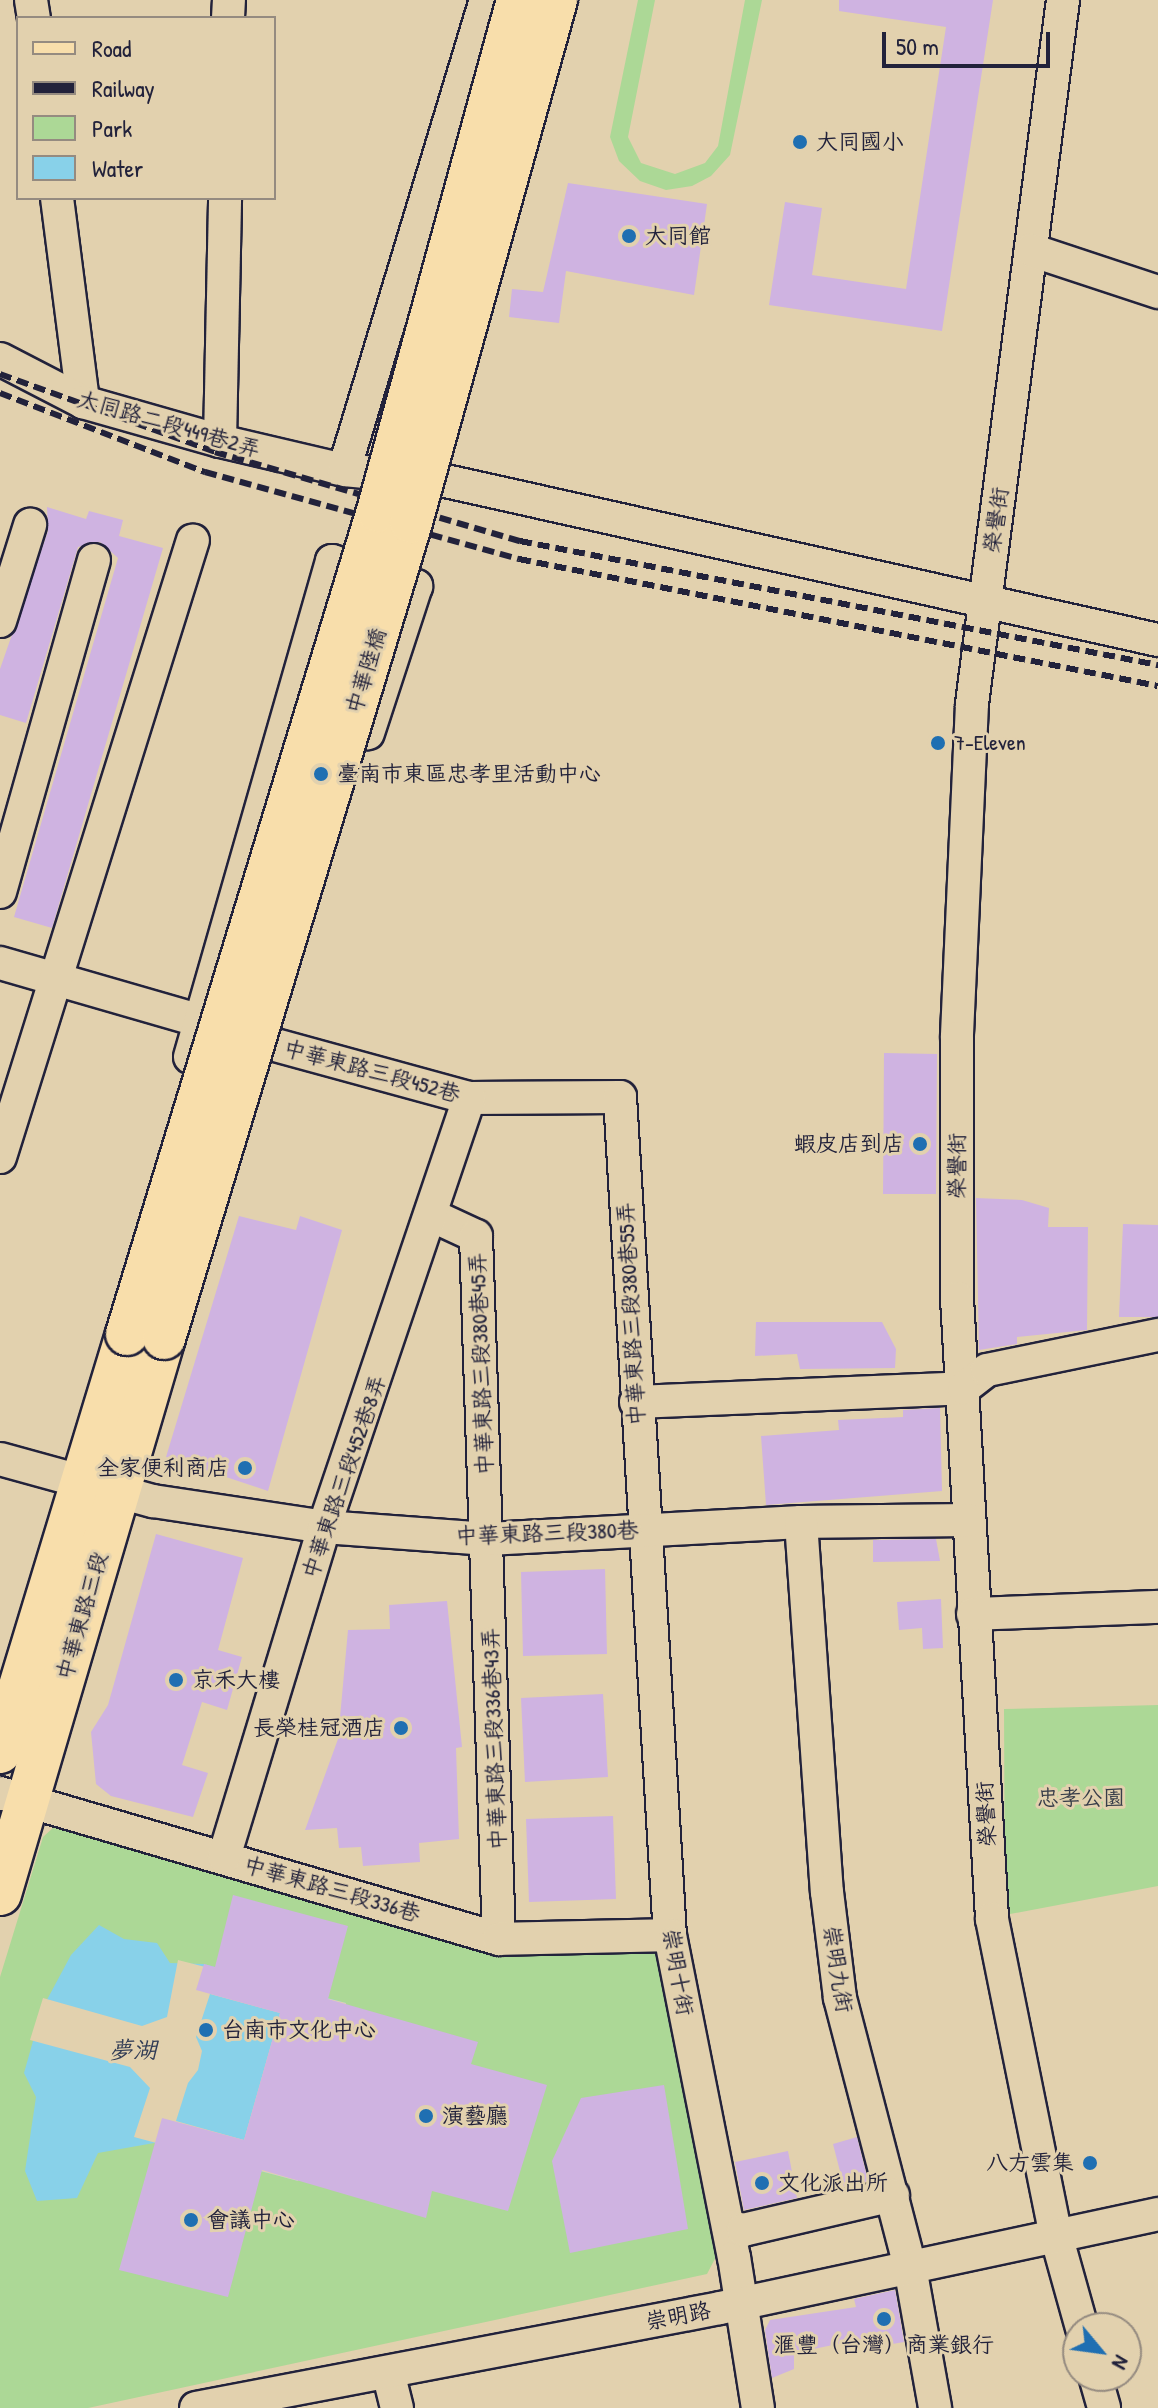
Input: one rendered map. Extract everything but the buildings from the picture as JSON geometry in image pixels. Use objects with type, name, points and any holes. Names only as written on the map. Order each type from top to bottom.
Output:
[{"type":"main road","name":"中華陸橋","points":[[146,1336],[518,0]]},
{"type":"main road","name":"中華陸橋","points":[[146,1336],[411,522],[556,0]]},
{"type":"main road","name":"中華東路三段","points":[[0,1892],[14,1797],[146,1336]]},
{"type":"main road","name":"中華東路三段","points":[[0,1752],[100,1488]]},
{"type":"street","points":[[344,470],[486,0]]},
{"type":"street","points":[[437,479],[576,0]]},
{"type":"street","name":"榮譽街","points":[[1063,0],[972,704],[957,1038],[957,1298],[992,1919],[1056,2235],[1078,2312]]},
{"type":"street","points":[[57,200],[83,402]]},
{"type":"street","points":[[220,441],[225,200]]},
{"type":"street","points":[[1031,250],[1158,292]]},
{"type":"street","name":"大同路二段449巷2弄","points":[[0,359],[83,402],[220,441],[344,470],[437,479],[1158,640]]},
{"type":"street","points":[[0,621],[30,525]]},
{"type":"street","points":[[0,1157],[58,980],[193,540]]},
{"type":"street","points":[[0,892],[94,560]]},
{"type":"street","points":[[332,561],[416,586],[268,1043],[147,1470],[100,1488],[74,1449],[201,1021],[332,561]]},
{"type":"street","points":[[0,963],[201,1021]]},
{"type":"street","name":"中華東路三段452巷","points":[[268,1043],[469,1098],[620,1097]]},
{"type":"street","name":"中華東路三段380巷55弄","points":[[620,1097],[643,1530]]},
{"type":"street","name":"中華東路三段452巷8弄","points":[[224,1857],[324,1527],[433,1216],[469,1098]]},
{"type":"street","name":"中華東路三段380巷45弄","points":[[433,1216],[476,1236],[488,1539]]},
{"type":"street","points":[[636,1402],[964,1388],[987,1370],[1158,1335]]},
{"type":"street","name":"中華東路三段380巷","points":[[0,1459],[100,1488],[324,1527],[488,1539],[801,1522],[969,1520]]},
{"type":"street","name":"崇明九街","points":[[801,1522],[827,1892],[840,1998],[910,2267],[935,2408]]},
{"type":"street","name":"崇明十街","points":[[643,1530],[670,1935],[728,2226],[758,2408]]},
{"type":"street","name":"中華東路三段336巷43弄","points":[[488,1539],[499,1939]]},
{"type":"street","points":[[973,1614],[1158,1607]]},
{"type":"street","name":"中華東路三段336巷","points":[[14,1797],[499,1939],[670,1935]]},
{"type":"street","points":[[728,2226],[743,2230],[893,2195]]},
{"type":"street","name":"崇明路","points":[[196,2408],[739,2302],[1158,2214]]},
{"type":"street","points":[[388,2372],[397,2408]]},
{"type":"green space","points":[[638,0],[655,0],[628,137],[641,163],[675,174],[705,163],[718,146],[745,0],[762,0],[730,155],[711,176],[692,186],[666,190],[640,181],[619,161],[610,137]]},
{"type":"green space","name":"忠孝公園","points":[[1158,1705],[1158,1886],[1005,1915],[1004,1709]]},
{"type":"green space","points":[[55,1826],[508,1948],[657,1952],[719,2251],[707,2274],[88,2408],[0,2408],[0,1977],[43,1837]]},
{"type":"water","name":"夢湖","points":[[99,1925],[124,1939],[157,1943],[170,1963],[204,1964],[346,2003],[298,2181],[154,2143],[98,2153],[77,2198],[37,2201],[25,2171],[36,2097],[24,2073],[42,2009],[71,1955]]},
{"type":"pier","points":[[178,1960],[346,2003],[298,2181],[134,2137],[150,2088],[130,2067],[30,2040],[43,1998],[142,2026],[167,2017]],"holes":[[[210,1994],[280,2013],[244,2140],[176,2121],[188,2083],[198,2070],[202,2051],[196,2037]]]},
{"type":"railway","points":[[0,374],[215,452],[520,541],[1158,665]]},
{"type":"railway","points":[[0,393],[205,472],[519,559],[1158,686]]},
{"type":"place","name":"大同國小","points":[[800,142]]},
{"type":"place","name":"大同館","points":[[629,236]]},
{"type":"place","name":"7-Eleven","points":[[938,743]]},
{"type":"place","name":"臺南市東區忠孝里活動中心","points":[[321,774]]},
{"type":"place","name":"蝦皮店到店","points":[[920,1144]]},
{"type":"place","name":"全家便利商店","points":[[245,1468]]},
{"type":"place","name":"京禾大樓","points":[[176,1680]]},
{"type":"place","name":"長榮桂冠酒店","points":[[401,1728]]},
{"type":"place","name":"台南市文化中心","points":[[206,2030]]},
{"type":"place","name":"演藝廳","points":[[426,2116]]},
{"type":"place","name":"八方雲集","points":[[1090,2163]]},
{"type":"place","name":"文化派出所","points":[[762,2183]]},
{"type":"place","name":"會議中心","points":[[191,2220]]},
{"type":"place","name":"滙豐（台灣）商業銀行","points":[[884,2319]]}]
